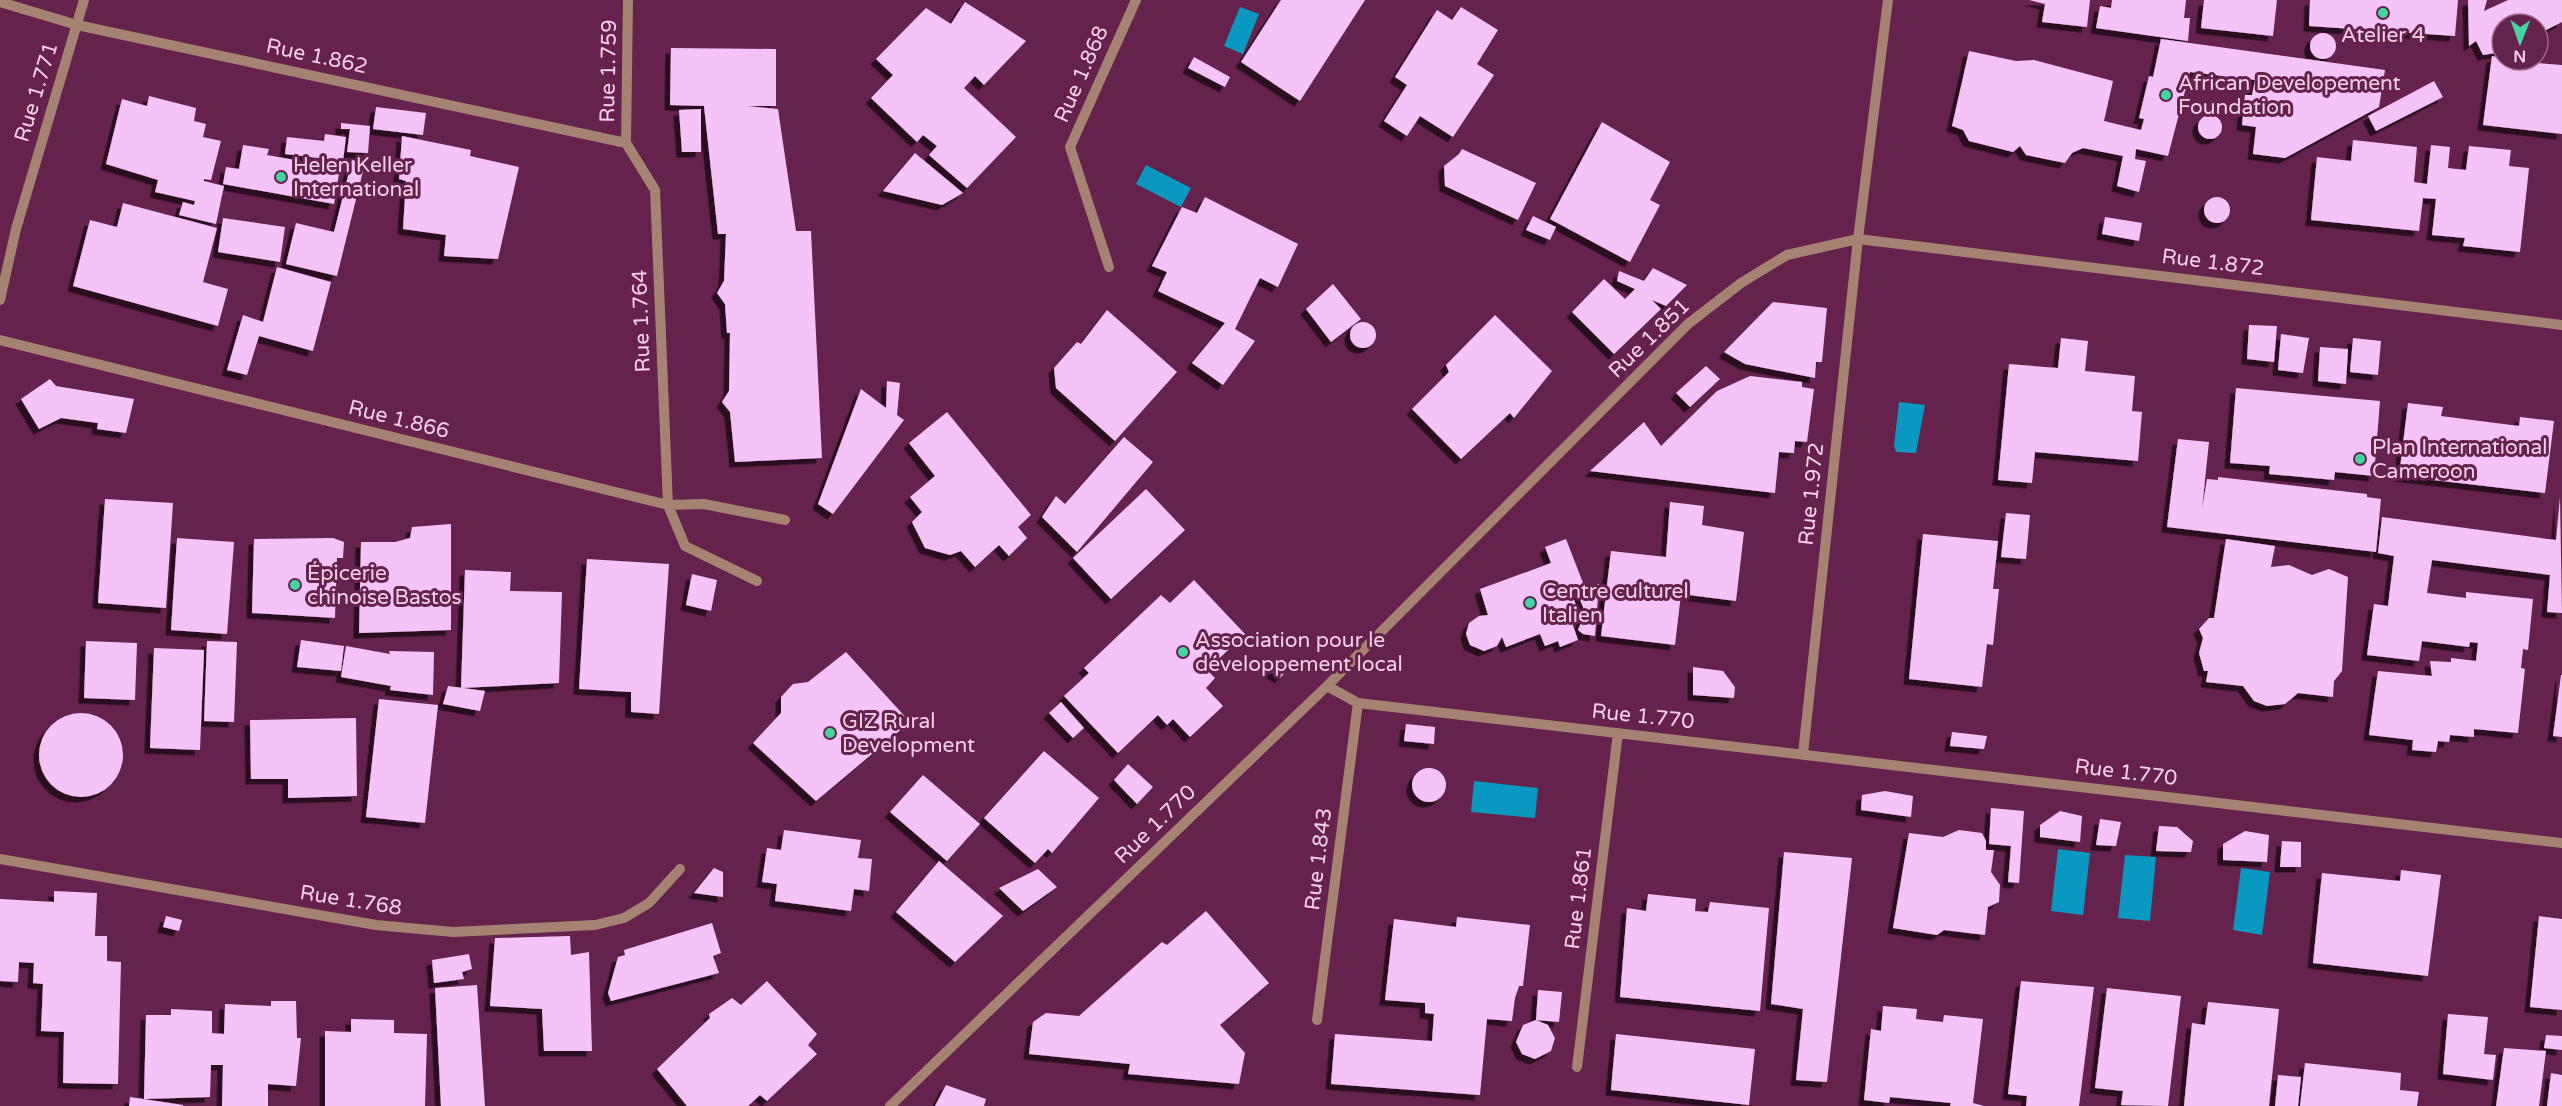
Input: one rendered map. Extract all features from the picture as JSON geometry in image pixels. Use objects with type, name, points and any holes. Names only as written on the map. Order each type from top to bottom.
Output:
[{"type":"street","name":"Rue 1.771","points":[[0,300],[16,229],[84,0]]},
{"type":"street","name":"Rue 1.759","points":[[626,143],[628,0]]},
{"type":"street","name":"Rue 1.868","points":[[1109,267],[1070,147],[1136,0]]},
{"type":"street","points":[[1858,239],[1888,0]]},
{"type":"street","name":"Rue 1.862","points":[[0,2],[77,24],[626,143]]},
{"type":"street","name":"Rue 1.764","points":[[626,143],[655,190],[668,505]]},
{"type":"street","name":"Rue 1.872","points":[[1858,239],[2562,325]]},
{"type":"street","name":"Rue 1.851","points":[[1327,686],[1688,324],[1741,283],[1787,255],[1858,239]]},
{"type":"street","name":"Rue 1.972","points":[[1803,754],[1858,239]]},
{"type":"street","name":"Rue 1.866","points":[[0,340],[668,505],[704,504],[785,520]]},
{"type":"street","points":[[668,505],[685,546],[757,581]]},
{"type":"street","name":"Rue 1.770","points":[[890,1106],[1327,686],[1358,703],[2562,843]]},
{"type":"street","name":"Rue 1.843","points":[[1317,1020],[1358,703]]},
{"type":"street","name":"Rue 1.861","points":[[1577,1067],[1618,733]]},
{"type":"street","name":"Rue 1.768","points":[[0,859],[376,925],[453,932],[595,925],[624,918],[649,903],[680,869]]},
{"type":"water","points":[[1240,7],[1259,14],[1243,54],[1224,46]]},
{"type":"water","points":[[1146,165],[1191,188],[1181,207],[1136,184]]},
{"type":"water","points":[[1899,402],[1925,405],[1916,453],[1896,452],[1894,446]]},
{"type":"water","points":[[1474,781],[1538,788],[1535,818],[1471,812]]},
{"type":"water","points":[[2058,849],[2090,853],[2083,915],[2051,911]]},
{"type":"water","points":[[2125,855],[2156,857],[2150,921],[2118,918]]},
{"type":"water","points":[[2241,868],[2270,872],[2262,935],[2233,930]]},
{"type":"building","points":[[1281,0],[1365,0],[1300,101],[1241,62]]},
{"type":"building","points":[[2029,0],[2090,0],[2087,27],[2042,22],[2045,4]]},
{"type":"building","points":[[2112,0],[2186,0],[2184,18],[2190,18],[2188,41],[2096,28],[2100,6],[2111,8]]},
{"type":"building","points":[[2204,0],[2277,0],[2273,36],[2201,28]]},
{"type":"building","name":"Atelier 4","points":[[2310,0],[2458,0],[2455,36],[2309,26]]},
{"type":"building","points":[[2468,0],[2487,0],[2484,11],[2508,0],[2562,0],[2562,22],[2550,28],[2550,12],[2490,12],[2490,54],[2483,55],[2476,41],[2469,46]]},
{"type":"building","points":[[965,2],[1026,41],[984,85],[975,76],[964,88],[1016,137],[967,188],[929,155],[937,146],[923,135],[917,142],[871,98],[893,75],[876,59],[926,8],[951,24]]},
{"type":"building","points":[[1461,7],[1498,30],[1477,64],[1494,75],[1453,137],[1420,116],[1407,136],[1384,121],[1407,85],[1395,77],[1437,10],[1452,20]]},
{"type":"building","points":[[2323,33],[2332,37],[2336,46],[2332,55],[2323,59],[2314,55],[2310,46],[2314,37]]},
{"type":"building","points":[[2161,39],[2385,70],[2379,107],[2285,158],[2253,154],[2256,127],[2242,125],[2245,95],[2252,95],[2255,80],[2190,72],[2168,156],[2136,149],[2135,159],[2146,161],[2139,192],[2117,186],[2123,156],[2083,148],[2072,153],[2065,163],[2026,155],[2020,146],[2013,152],[1969,141],[1963,130],[1952,126],[1969,51],[2016,61],[2034,60],[2113,81],[2104,121],[2141,130],[2144,119],[2139,118],[2149,76],[2153,77]]},
{"type":"building","points":[[671,48],[776,49],[776,106],[746,106],[778,109],[796,231],[811,231],[822,458],[735,462],[730,412],[722,402],[729,391],[730,333],[727,333],[725,304],[717,293],[724,281],[726,234],[718,234],[704,106],[670,105]]},
{"type":"building","points":[[1194,57],[1230,77],[1225,87],[1188,68]]},
{"type":"building","points":[[2550,64],[2562,65],[2562,134],[2483,125],[2490,71],[2550,72]]},
{"type":"building","points":[[2434,81],[2443,97],[2376,131],[2368,116]]},
{"type":"building","points":[[149,96],[196,108],[194,121],[206,124],[203,137],[221,141],[211,180],[204,179],[204,181],[224,186],[216,224],[179,215],[183,202],[194,205],[195,201],[155,192],[158,180],[106,164],[122,99],[147,106]]},
{"type":"building","points":[[376,107],[426,113],[423,135],[373,129]]},
{"type":"building","points":[[701,109],[701,152],[682,152],[679,110]]},
{"type":"building","points":[[2210,115],[2219,118],[2222,127],[2219,136],[2210,139],[2201,136],[2198,127],[2201,118]]},
{"type":"building","points":[[1602,122],[1670,162],[1650,200],[1660,205],[1630,262],[1550,219]]},
{"type":"building","points":[[341,123],[370,126],[368,153],[347,152],[350,129],[341,129]]},
{"type":"building","points":[[325,134],[346,137],[343,161],[285,154],[287,137],[324,141]]},
{"type":"building","points":[[402,136],[471,150],[470,156],[519,167],[498,259],[444,256],[446,235],[403,229],[406,181],[399,179]]},
{"type":"building","points":[[2353,140],[2417,147],[2414,182],[2427,184],[2431,145],[2450,147],[2448,168],[2466,170],[2469,146],[2511,150],[2509,166],[2529,168],[2520,252],[2463,246],[2465,238],[2432,235],[2436,199],[2423,198],[2419,231],[2311,220],[2317,157],[2351,161]]},
{"type":"building","name":"Helen Keller International","points":[[243,145],[269,149],[267,155],[340,168],[334,204],[223,184],[226,167],[239,169]]},
{"type":"building","points":[[1462,149],[1536,183],[1518,220],[1445,186],[1444,166]]},
{"type":"building","points":[[915,153],[963,193],[942,205],[883,191]]},
{"type":"building","points":[[352,160],[365,163],[337,276],[286,264],[296,223],[334,232]]},
{"type":"building","points":[[1205,197],[1298,244],[1278,287],[1260,278],[1235,329],[1255,341],[1223,385],[1192,363],[1225,323],[1158,291],[1167,272],[1152,266],[1182,207],[1197,213]]},
{"type":"building","points":[[2217,197],[2227,200],[2230,210],[2227,220],[2217,223],[2207,220],[2204,210],[2207,200]]},
{"type":"building","points":[[123,203],[217,228],[203,282],[228,289],[218,326],[73,286],[90,220],[117,227]]},
{"type":"building","points":[[1533,216],[1556,227],[1550,240],[1526,230]]},
{"type":"building","points":[[2105,217],[2142,223],[2139,241],[2102,234]]},
{"type":"building","points":[[223,218],[285,227],[280,262],[218,252]]},
{"type":"building","points":[[277,267],[331,282],[313,351],[259,336],[247,375],[227,370],[243,315],[263,322]]},
{"type":"building","points":[[1653,268],[1687,285],[1666,306],[1652,300],[1661,309],[1614,354],[1572,312],[1604,279],[1625,299],[1635,289],[1617,281],[1619,271],[1644,281]]},
{"type":"building","points":[[1333,284],[1361,319],[1331,342],[1306,309]]},
{"type":"building","points":[[1773,302],[1827,308],[1822,362],[1816,362],[1815,378],[1745,364],[1724,352]]},
{"type":"building","points":[[1107,310],[1177,372],[1115,441],[1056,388],[1054,368],[1077,342],[1081,344]]},
{"type":"building","points":[[1495,315],[1552,371],[1514,418],[1510,413],[1461,459],[1412,409],[1449,372],[1446,365]]},
{"type":"building","points":[[1363,322],[1372,326],[1376,335],[1372,344],[1363,348],[1354,344],[1350,335],[1354,326]]},
{"type":"building","points":[[2249,325],[2277,326],[2274,362],[2247,359]]},
{"type":"building","points":[[2281,334],[2309,338],[2303,373],[2278,370]]},
{"type":"building","points":[[2061,338],[2088,341],[2085,371],[2135,376],[2132,411],[2142,412],[2138,461],[2035,452],[2032,483],[1998,480],[2009,364],[2058,368]]},
{"type":"building","points":[[2353,338],[2381,341],[2378,375],[2350,372]]},
{"type":"building","points":[[2320,347],[2348,349],[2346,384],[2318,381]]},
{"type":"building","points":[[1706,366],[1720,379],[1690,407],[1676,393]]},
{"type":"building","points":[[1750,376],[1802,382],[1802,387],[1814,389],[1807,442],[1795,441],[1794,453],[1779,452],[1775,493],[1590,471],[1644,422],[1661,446],[1717,391]]},
{"type":"building","points":[[50,379],[56,386],[134,399],[126,433],[97,429],[98,423],[61,418],[39,429],[21,399]]},
{"type":"building","points":[[887,381],[900,383],[897,415],[904,420],[833,514],[818,504],[861,389],[886,408]]},
{"type":"building","points":[[2236,388],[2380,401],[2374,476],[2335,472],[2334,480],[2269,474],[2270,466],[2230,463]]},
{"type":"building","points":[[2408,403],[2443,407],[2441,416],[2519,426],[2520,417],[2554,421],[2545,493],[2399,476]]},
{"type":"building","points":[[947,412],[1031,515],[1018,527],[1027,538],[1009,556],[999,545],[975,567],[961,551],[950,555],[925,548],[912,522],[922,512],[910,497],[935,476],[909,443]]},
{"type":"building","points":[[1124,437],[1153,462],[1077,552],[1042,517],[1056,496],[1065,504]]},
{"type":"building","points":[[2178,439],[2209,442],[2202,509],[2207,479],[2218,480],[2218,477],[2367,494],[2367,497],[2381,499],[2376,552],[2167,527]]},
{"type":"building","points":[[1146,489],[1185,530],[1111,599],[1073,558]]},
{"type":"building","points":[[2560,497],[2562,613],[2547,612],[2550,575],[2432,560],[2427,593],[2466,598],[2466,592],[2533,599],[2528,650],[2523,649],[2521,668],[2525,669],[2518,733],[2474,729],[2474,737],[2450,735],[2449,742],[2438,741],[2436,752],[2412,750],[2413,740],[2369,735],[2378,671],[2432,676],[2430,661],[2451,662],[2451,658],[2476,661],[2478,643],[2470,642],[2469,647],[2422,641],[2419,661],[2367,655],[2374,604],[2388,606],[2394,556],[2378,553],[2382,517],[2556,540]]},
{"type":"building","points":[[105,499],[173,503],[166,608],[98,603]]},
{"type":"building","points":[[1670,502],[1704,506],[1702,525],[1744,532],[1736,601],[1681,594],[1675,645],[1601,636],[1611,551],[1666,557]]},
{"type":"building","points":[[2006,513],[2030,515],[2026,559],[2001,557]]},
{"type":"building","points":[[451,524],[451,630],[359,633],[361,542],[395,542],[410,538],[412,527]]},
{"type":"building","points":[[1923,534],[1998,541],[1993,589],[1999,589],[1993,645],[1987,644],[1982,687],[1909,679]]},
{"type":"building","points":[[177,538],[234,542],[227,634],[171,630]]},
{"type":"building","name":"Épicerie chinoise Bastos","points":[[333,538],[344,542],[343,558],[337,558],[335,618],[252,613],[254,539]]},
{"type":"building","name":"Centre culturel Italien","points":[[1566,539],[1585,588],[1599,584],[1595,636],[1583,634],[1578,630],[1585,612],[1577,592],[1572,594],[1580,617],[1571,620],[1578,640],[1560,647],[1558,641],[1545,646],[1540,634],[1506,647],[1502,637],[1497,646],[1484,651],[1470,645],[1466,634],[1469,623],[1479,616],[1488,615],[1480,589],[1551,563],[1545,547]]},
{"type":"building","points":[[2226,539],[2275,546],[2271,567],[2289,565],[2312,575],[2329,569],[2348,577],[2342,671],[2334,681],[2333,697],[2298,693],[2285,704],[2267,706],[2254,701],[2243,686],[2206,682],[2208,671],[2204,671],[2199,653],[2203,638],[2199,629],[2209,618],[2214,618]]},
{"type":"building","points":[[587,559],[669,564],[659,714],[631,712],[631,692],[579,689]]},
{"type":"building","points":[[465,570],[511,572],[510,591],[562,592],[559,683],[461,688]]},
{"type":"building","points":[[692,574],[717,580],[711,611],[686,605]]},
{"type":"building","points":[[1194,580],[1245,634],[1207,670],[1215,678],[1206,688],[1223,706],[1190,737],[1173,719],[1167,725],[1158,715],[1118,753],[1064,696],[1089,673],[1084,668],[1161,595],[1170,603]]},
{"type":"building","points":[[301,640],[344,646],[341,671],[297,667]]},
{"type":"building","points":[[86,641],[137,643],[135,700],[84,698]]},
{"type":"building","points":[[207,641],[237,642],[234,722],[204,721]]},
{"type":"building","points":[[346,646],[390,654],[389,651],[434,652],[433,695],[390,690],[391,686],[341,677]]},
{"type":"building","points":[[154,648],[204,650],[200,750],[150,748]]},
{"type":"building","name":"GIZ Rural Development","points":[[846,652],[910,722],[816,801],[753,743],[781,713],[781,697],[793,684],[808,682]]},
{"type":"building","points":[[1282,664],[1287,670],[1280,678],[1270,671]]},
{"type":"building","points":[[1693,667],[1723,671],[1735,687],[1734,698],[1693,695]]},
{"type":"building","points":[[2562,675],[2562,737],[2553,736]]},
{"type":"building","points":[[448,686],[485,691],[480,711],[443,704]]},
{"type":"building","points":[[379,699],[438,705],[425,823],[366,817]]},
{"type":"building","points":[[1061,702],[1084,728],[1073,738],[1049,713]]},
{"type":"building","points":[[81,713],[97,716],[111,725],[120,739],[123,755],[120,771],[111,785],[97,794],[81,797],[65,794],[51,785],[42,771],[39,755],[42,739],[51,725],[65,716]]},
{"type":"building","points":[[356,718],[357,796],[288,798],[288,779],[251,779],[250,720]]},
{"type":"building","points":[[1406,724],[1435,727],[1434,744],[1404,741]]},
{"type":"building","points":[[1952,732],[1987,736],[1984,749],[1950,746]]},
{"type":"building","points":[[1044,751],[1099,798],[1052,853],[1048,849],[1035,863],[984,818]]},
{"type":"building","points":[[1128,764],[1153,787],[1137,804],[1114,780]]},
{"type":"building","points":[[1429,768],[1441,773],[1446,785],[1441,797],[1429,802],[1417,797],[1412,785],[1417,773]]},
{"type":"building","points":[[923,775],[980,824],[947,861],[890,812]]},
{"type":"building","points":[[1885,791],[1913,796],[1911,817],[1861,810],[1862,795]]},
{"type":"building","points":[[1991,808],[2024,811],[2019,883],[2008,882],[2011,846],[1989,844]]},
{"type":"building","points":[[2060,811],[2082,816],[2080,842],[2040,837],[2040,825]]},
{"type":"building","points":[[2100,819],[2121,822],[2116,846],[2096,845]]},
{"type":"building","points":[[2159,826],[2177,827],[2193,841],[2191,852],[2156,851]]},
{"type":"building","points":[[784,830],[861,840],[858,858],[872,859],[869,891],[854,889],[851,911],[775,901],[777,884],[762,882],[767,848],[781,850]]},
{"type":"building","points":[[1959,830],[1982,833],[1986,841],[1986,850],[1994,850],[1991,872],[2000,885],[1999,902],[1988,907],[1985,935],[1944,930],[1937,935],[1893,928],[1909,833],[1943,837]]},
{"type":"building","points":[[2245,831],[2269,835],[2267,862],[2223,860],[2223,844]]},
{"type":"building","points":[[2282,841],[2301,842],[2301,867],[2280,867]]},
{"type":"building","points":[[1784,852],[1852,858],[1827,1082],[1796,1080],[1803,1009],[1771,1004]]},
{"type":"building","points":[[939,861],[1003,916],[955,962],[896,912]]},
{"type":"building","points":[[714,868],[723,872],[723,897],[694,893]]},
{"type":"building","points":[[1038,869],[1057,887],[1023,911],[999,888]]},
{"type":"building","points":[[2401,870],[2441,875],[2428,976],[2313,963],[2322,873],[2400,881]]},
{"type":"building","points":[[54,891],[97,893],[95,936],[107,936],[107,961],[121,962],[118,1084],[63,1083],[64,1032],[41,1031],[43,984],[33,983],[34,963],[19,962],[18,982],[0,981],[0,899],[54,902]]},
{"type":"building","points":[[1648,894],[1696,899],[1695,911],[1708,912],[1710,902],[1769,908],[1760,1011],[1620,997],[1627,908],[1646,911]]},
{"type":"building","points":[[1206,911],[1269,983],[1220,1025],[1245,1053],[1239,1084],[1128,1074],[1130,1064],[1029,1054],[1033,1022],[1046,1013],[1079,1016],[1162,942],[1167,945]]},
{"type":"building","points":[[166,916],[182,920],[179,931],[163,927]]},
{"type":"building","points":[[2539,916],[2562,919],[2562,1010],[2530,1007]]},
{"type":"building","points":[[1457,917],[1530,925],[1523,986],[1519,986],[1515,998],[1512,1021],[1487,1019],[1480,1095],[1331,1084],[1335,1034],[1432,1041],[1434,1014],[1425,1013],[1425,1003],[1385,1000],[1394,919],[1456,927]]},
{"type":"building","points":[[712,923],[721,953],[713,956],[719,973],[611,1001],[608,993],[618,957],[625,955],[624,950]]},
{"type":"building","points":[[570,936],[571,955],[589,952],[592,1051],[544,1051],[542,1009],[490,1006],[495,938]]},
{"type":"building","points":[[469,954],[472,969],[462,972],[464,979],[434,983],[432,960]]},
{"type":"building","points":[[767,981],[817,1034],[808,1045],[817,1054],[767,1101],[760,1095],[748,1106],[687,1106],[657,1069],[710,1018],[709,1014],[732,998],[741,1005]]},
{"type":"building","points":[[2021,981],[2094,987],[2079,1106],[2026,1106],[2027,1096],[2008,1094]]},
{"type":"building","points":[[477,985],[485,1106],[441,1106],[435,988]]},
{"type":"building","points":[[2107,988],[2181,996],[2168,1106],[2121,1105],[2123,1091],[2095,1088]]},
{"type":"building","points":[[1538,990],[1562,992],[1559,1022],[1536,1020]]},
{"type":"building","points":[[271,1001],[296,1001],[297,1038],[301,1038],[296,1086],[268,1084],[268,1106],[222,1106],[223,1065],[211,1065],[210,1097],[144,1099],[146,1015],[171,1015],[171,1009],[212,1011],[212,1033],[224,1034],[225,1004],[271,1006]]},
{"type":"building","points":[[2208,1002],[2279,1009],[2269,1106],[2184,1106],[2192,1023],[2205,1025]]},
{"type":"building","points":[[1883,1006],[1917,1009],[1916,1019],[1943,1022],[1944,1015],[1983,1019],[1973,1103],[1984,1106],[1950,1106],[1951,1103],[1890,1097],[1889,1103],[1864,1100],[1871,1029],[1881,1031]]},
{"type":"building","points":[[2448,1014],[2488,1017],[2484,1054],[2496,1055],[2493,1080],[2443,1074]]},
{"type":"building","points":[[351,1019],[394,1020],[394,1033],[427,1034],[425,1106],[325,1106],[325,1031],[351,1032]]},
{"type":"building","points":[[1536,1020],[1548,1025],[1555,1038],[1551,1051],[1535,1059],[1522,1054],[1516,1042],[1523,1025]]},
{"type":"building","points":[[1616,1034],[1755,1049],[1749,1105],[1611,1090]]},
{"type":"building","points":[[2546,1035],[2562,1036],[2562,1050],[2544,1048]]},
{"type":"building","points":[[2504,1048],[2546,1051],[2539,1106],[2496,1106]]},
{"type":"building","points":[[2305,1063],[2401,1073],[2400,1090],[2419,1092],[2417,1106],[2300,1106]]},
{"type":"building","points":[[2551,1073],[2562,1075],[2562,1106],[2547,1106]]},
{"type":"building","points":[[2278,1075],[2301,1077],[2298,1106],[2275,1106]]},
{"type":"building","points":[[946,1085],[986,1099],[984,1106],[935,1106]]},
{"type":"building","points":[[130,1097],[183,1105],[183,1106],[129,1106]]},
{"type":"place","name":"Atelier 4","points":[[2383,13]]},
{"type":"place","name":"African Developement Foundation","points":[[2166,95]]},
{"type":"place","name":"Helen Keller International","points":[[281,177]]},
{"type":"place","name":"Plan International Cameroon","points":[[2360,459]]},
{"type":"place","name":"Épicerie chinoise Bastos","points":[[295,585]]},
{"type":"place","name":"Centre culturel Italien","points":[[1530,603]]},
{"type":"place","name":"Association pour le développement local","points":[[1183,652]]},
{"type":"place","name":"GIZ Rural Development","points":[[830,733]]}]
